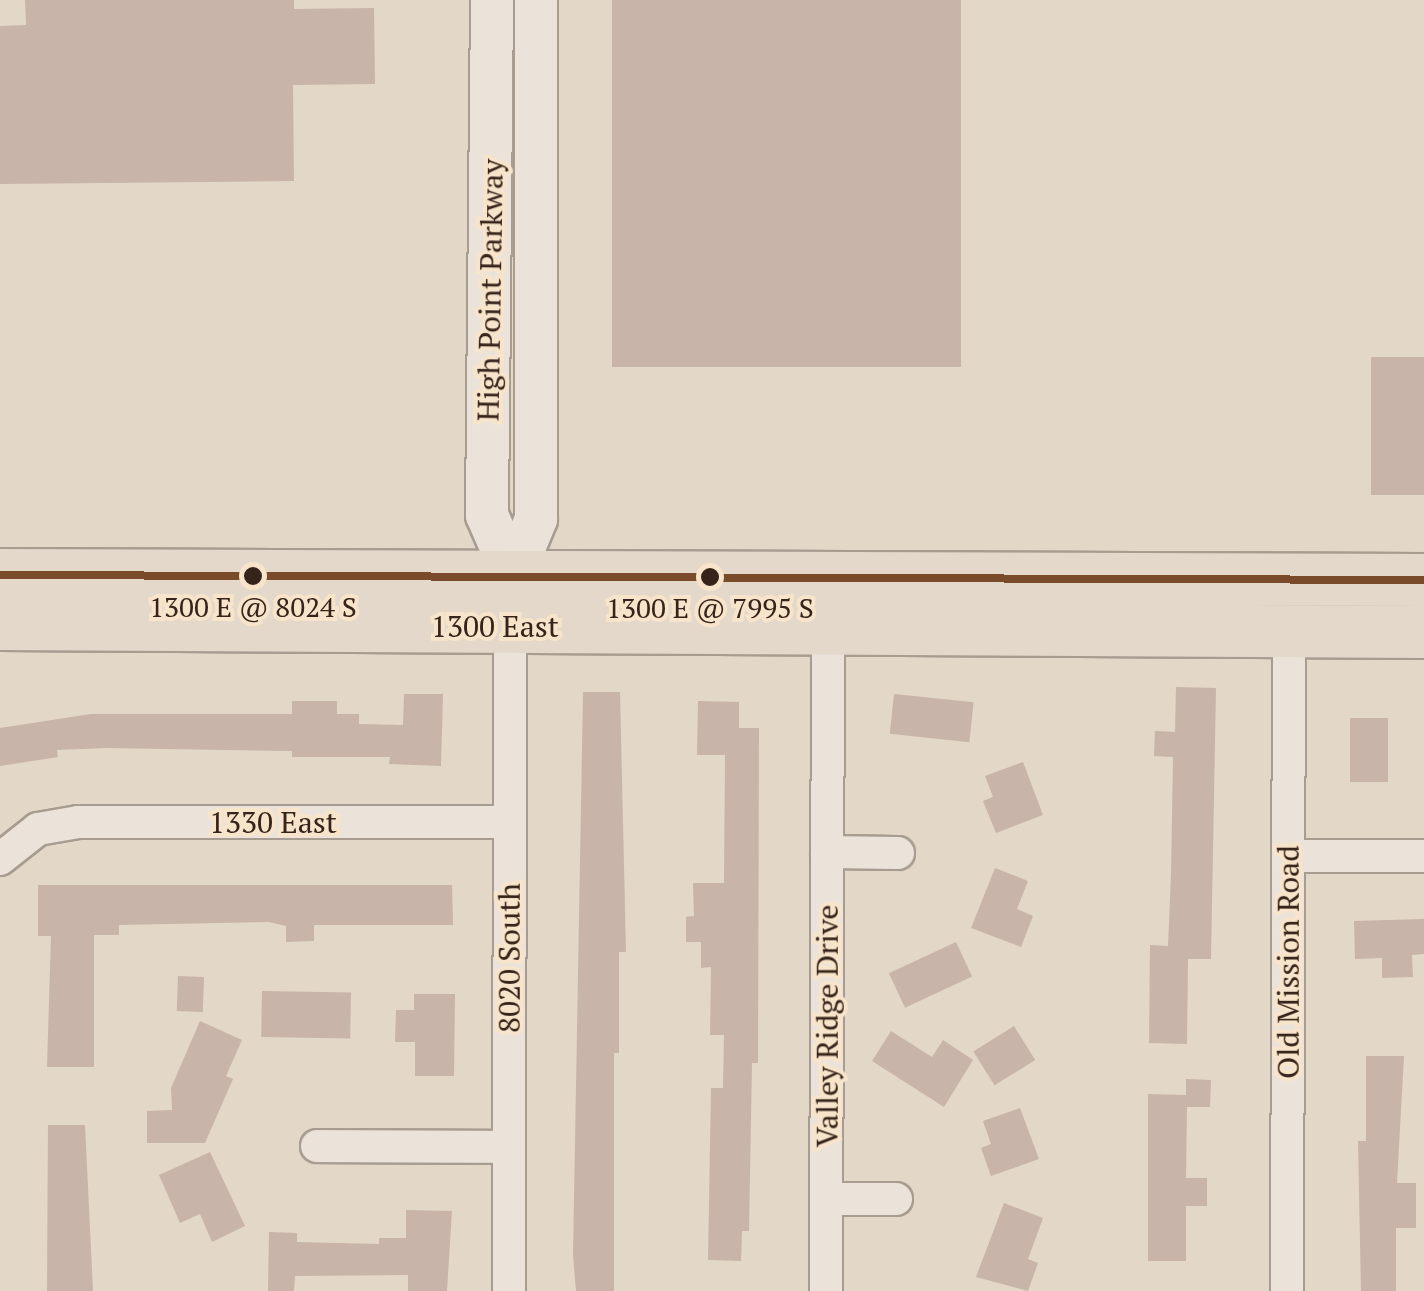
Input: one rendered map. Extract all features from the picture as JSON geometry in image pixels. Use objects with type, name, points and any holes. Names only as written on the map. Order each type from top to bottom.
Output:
[{"type":"main road","name":"1300 East","points":[[0,575],[512,600],[828,631],[1424,632]]},
{"type":"main road","name":"1300 East","points":[[0,624],[512,600],[1424,580]]},
{"type":"street","name":"High Point Parkway","points":[[492,0],[487,515],[512,600]]},
{"type":"street","name":"High Point Parkway","points":[[512,600],[536,519],[536,0]]},
{"type":"street","name":"8020 South","points":[[508,1291],[512,600]]},
{"type":"street","name":"Valley Ridge Drive","points":[[826,1291],[828,631]]},
{"type":"street","name":"Old Mission Road","points":[[1287,1291],[1289,634]]},
{"type":"street","name":"1330 East","points":[[0,859],[38,830],[78,822],[510,822]]},
{"type":"street","points":[[827,852],[898,853]]},
{"type":"street","points":[[1288,856],[1424,856]]},
{"type":"street","points":[[317,1146],[509,1146]]},
{"type":"street","points":[[826,1199],[896,1198]]},
{"type":"building","points":[[25,0],[294,0],[294,9],[374,8],[375,84],[293,85],[294,181],[0,184],[0,26],[26,25]]},
{"type":"building","points":[[612,0],[961,0],[961,367],[612,367]]},
{"type":"building","points":[[1371,357],[1424,357],[1424,495],[1371,495]]},
{"type":"building","points":[[1176,687],[1216,688],[1211,959],[1188,959],[1187,1044],[1149,1043],[1150,945],[1168,946],[1171,875],[1173,757],[1154,756],[1155,731],[1175,732]]},
{"type":"building","points":[[583,692],[620,692],[626,952],[619,952],[619,1053],[614,1053],[614,1291],[576,1291],[573,1255]]},
{"type":"building","points":[[404,694],[443,694],[441,766],[389,764],[390,757],[292,757],[292,751],[107,748],[57,750],[58,757],[0,766],[0,728],[91,714],[292,714],[292,701],[337,701],[337,714],[359,714],[359,724],[403,725]]},
{"type":"building","points":[[894,694],[974,702],[969,742],[890,734]]},
{"type":"building","points":[[698,701],[739,702],[739,728],[759,728],[758,1063],[752,1063],[749,1231],[742,1231],[741,1261],[708,1260],[711,1088],[723,1088],[724,1035],[710,1035],[711,967],[701,968],[701,942],[686,942],[686,917],[694,916],[693,883],[724,883],[725,755],[697,755]]},
{"type":"building","points":[[1350,718],[1388,718],[1388,782],[1350,782]]},
{"type":"building","points":[[1023,762],[1043,815],[996,833],[983,801],[993,797],[985,776]]},
{"type":"building","points":[[995,868],[1028,881],[1017,909],[1033,916],[1021,947],[971,928]]},
{"type":"building","points":[[38,885],[452,885],[453,925],[314,925],[314,941],[286,942],[286,926],[269,922],[119,925],[119,935],[94,935],[94,1067],[47,1067],[51,936],[38,936]]},
{"type":"building","points":[[1424,919],[1424,954],[1412,955],[1413,977],[1382,978],[1382,958],[1355,959],[1354,921]]},
{"type":"building","points":[[956,942],[972,976],[905,1008],[889,973]]},
{"type":"building","points":[[178,976],[204,977],[203,1012],[177,1011]]},
{"type":"building","points":[[262,991],[351,993],[350,1039],[261,1037]]},
{"type":"building","points":[[414,994],[455,994],[454,1076],[415,1076],[415,1042],[395,1042],[396,1010],[414,1010]]},
{"type":"building","points":[[200,1021],[242,1040],[226,1076],[233,1079],[205,1143],[147,1143],[147,1111],[172,1110],[171,1088]]},
{"type":"building","points":[[1014,1026],[1035,1060],[994,1085],[973,1051]]},
{"type":"building","points":[[891,1031],[932,1057],[943,1040],[973,1060],[944,1107],[872,1061]]},
{"type":"building","points":[[1366,1056],[1404,1056],[1397,1183],[1416,1183],[1416,1228],[1396,1228],[1396,1291],[1361,1291],[1358,1141],[1366,1141]]},
{"type":"building","points":[[1186,1079],[1211,1080],[1210,1107],[1187,1107],[1186,1178],[1207,1178],[1207,1206],[1186,1206],[1186,1261],[1148,1261],[1148,1094],[1186,1095]]},
{"type":"building","points":[[1020,1108],[1039,1159],[991,1176],[981,1148],[991,1144],[983,1121]]},
{"type":"building","points":[[48,1125],[85,1125],[93,1291],[47,1291]]},
{"type":"building","points":[[210,1152],[245,1226],[212,1242],[200,1214],[180,1223],[159,1175]]},
{"type":"building","points":[[1004,1203],[1043,1218],[1028,1259],[1038,1263],[1028,1291],[976,1277]]},
{"type":"building","points":[[406,1210],[452,1211],[447,1291],[408,1291],[408,1275],[295,1276],[294,1291],[268,1291],[269,1232],[297,1233],[297,1242],[379,1244],[379,1238],[406,1238]]},
{"type":"transit line","points":[[0,575],[1424,580]]},
{"type":"place","name":"1300 E @ 8024 S","points":[[253,576]]},
{"type":"place","name":"1300 E @ 7995 S","points":[[710,577]]}]
